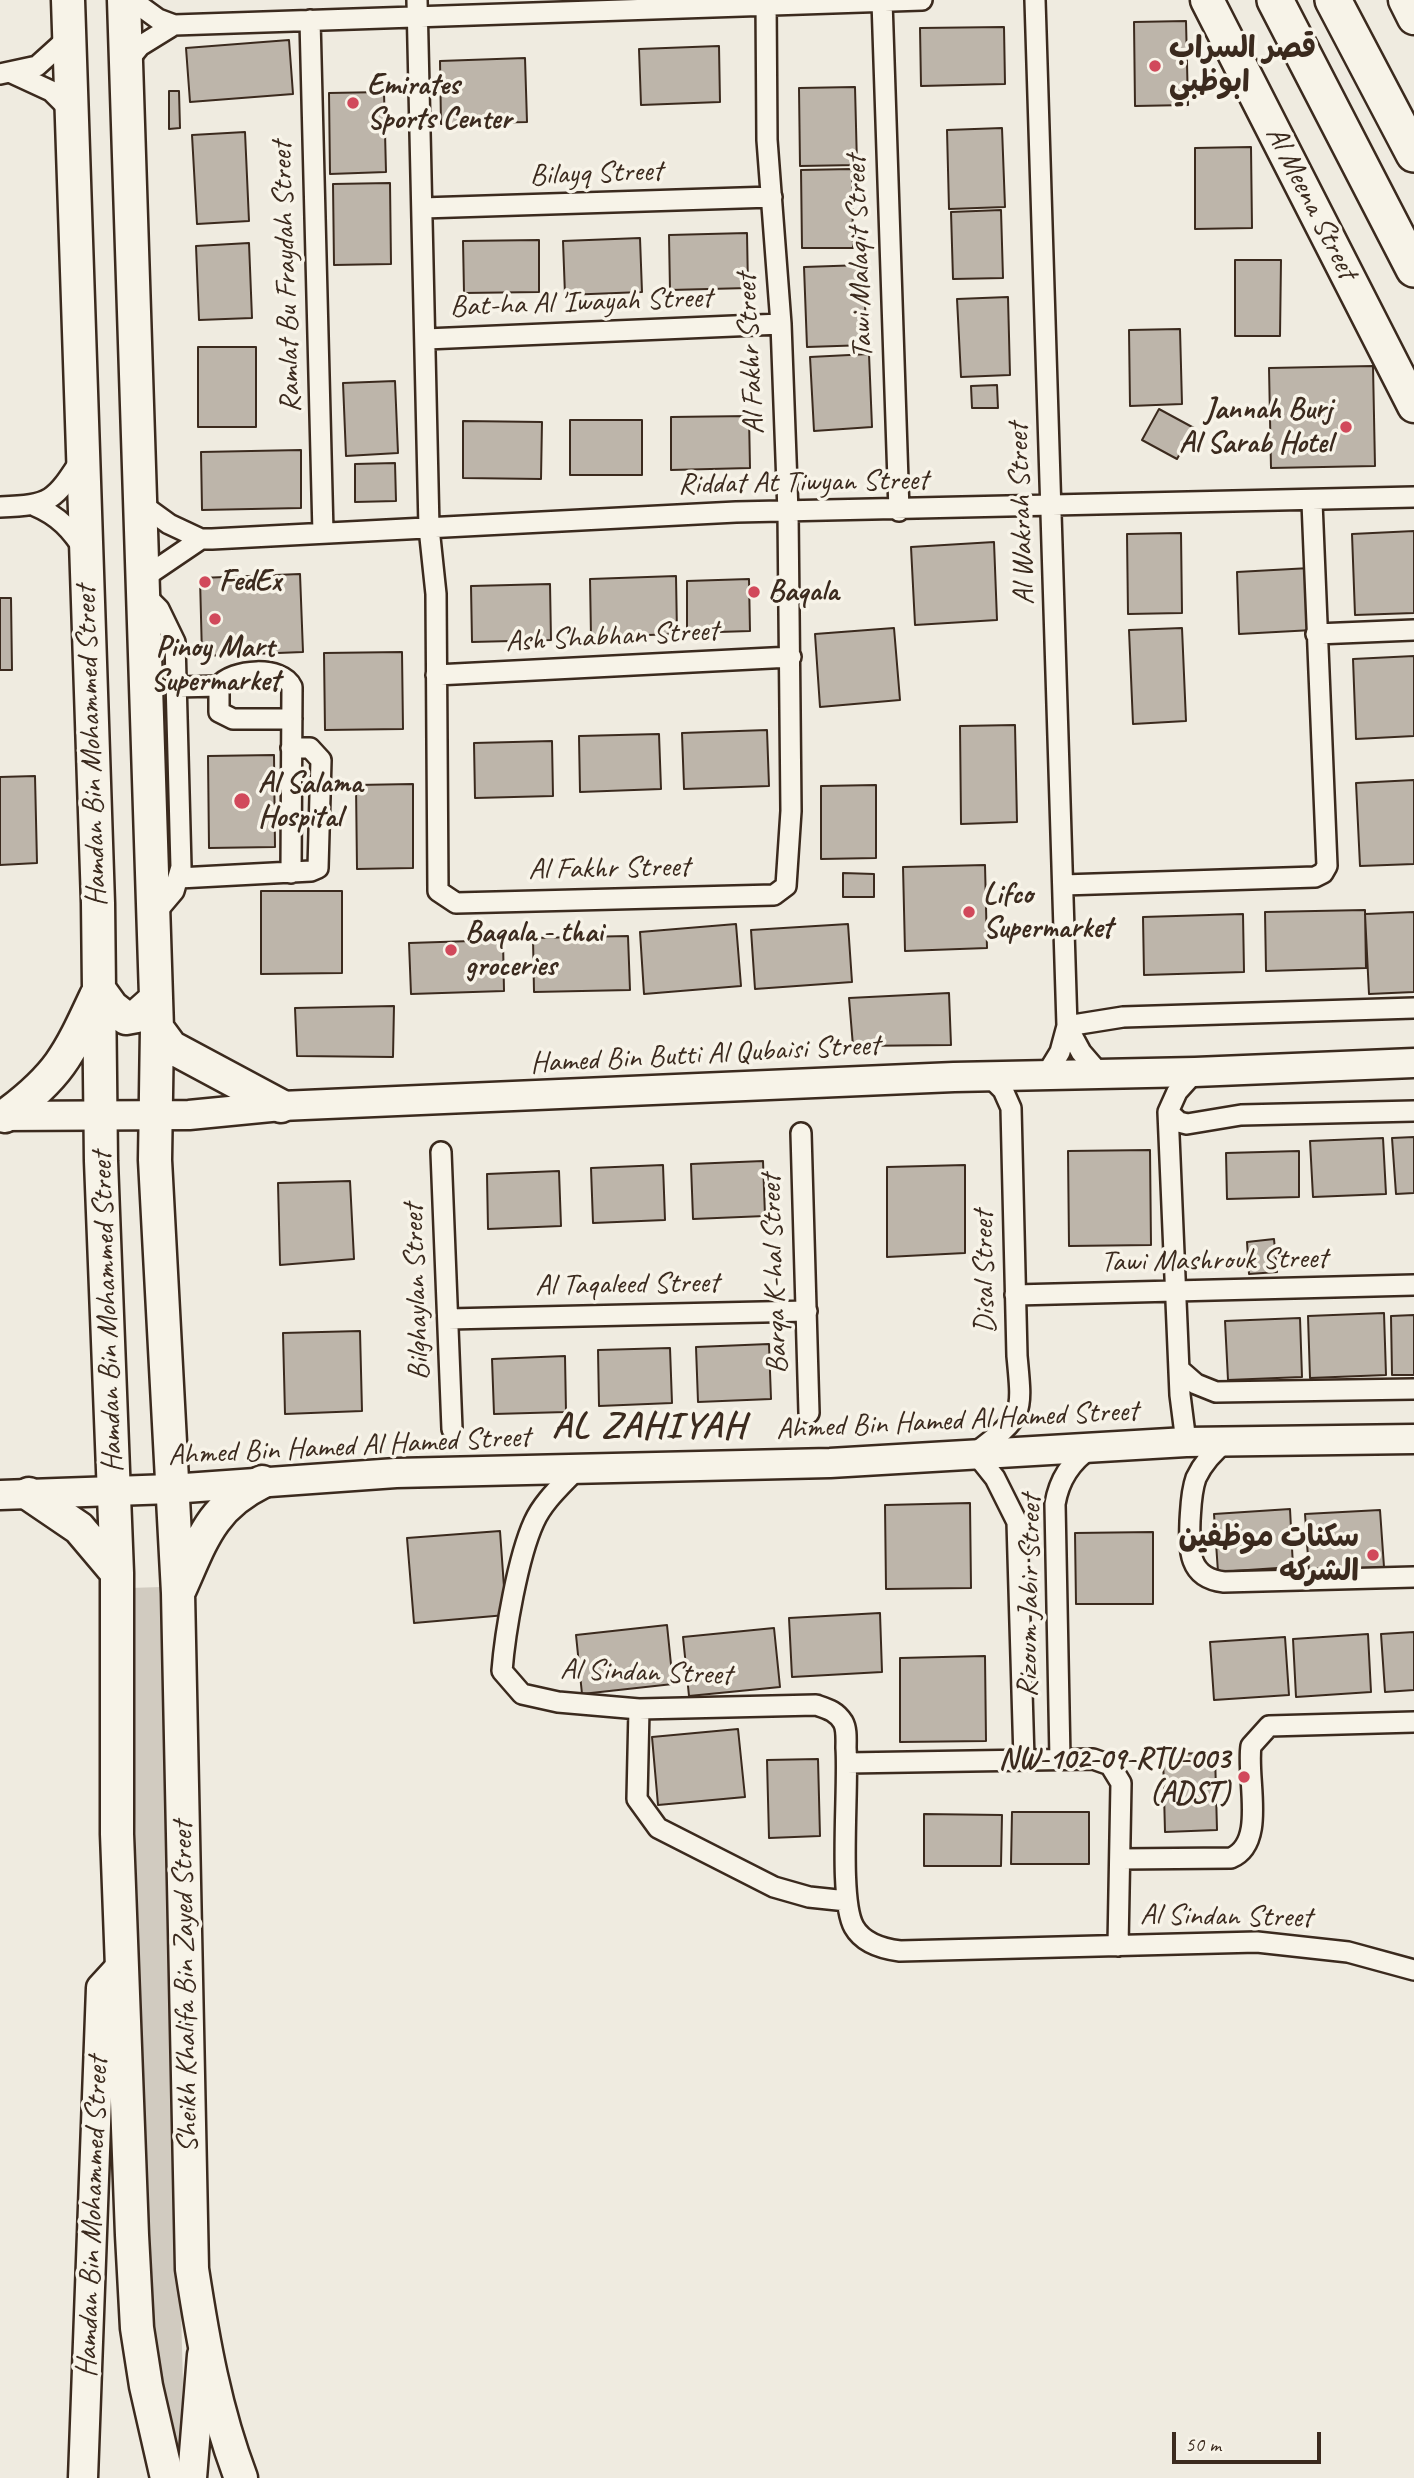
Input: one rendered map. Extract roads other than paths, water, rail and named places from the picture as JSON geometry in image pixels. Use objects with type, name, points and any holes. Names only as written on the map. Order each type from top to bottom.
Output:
[{"type":"highway","points":[[1275,0],[1414,269]]},
{"type":"highway","points":[[1333,0],[1414,154]]},
{"type":"main road","name":"Hamdan Bin Mohammed Street","points":[[68,0],[103,1116],[101,1161],[114,1492]]},
{"type":"main road","name":"Hamdan Bin Mohammed Street","points":[[124,0],[157,1014],[155,1160],[171,1489]]},
{"type":"main road","points":[[1405,0],[1414,18]]},
{"type":"main road","name":"Al Meena Street","points":[[1202,4],[1414,406]]},
{"type":"main road","points":[[3,1116],[40,1090],[62,1064],[99,989],[126,1018],[157,1014],[172,1047],[281,1106]]},
{"type":"main road","name":"Hamed Bin Butti Al Qubaisi Street","points":[[3,1116],[156,1116],[281,1106],[989,1076],[1195,1072],[1414,1063]]},
{"type":"main road","name":"Ahmed Bin Hamed Al Hamed Street","points":[[15,1494],[171,1489],[396,1473],[575,1471],[830,1463],[1186,1442],[1414,1439]]},
{"type":"main road","points":[[178,1593],[200,1545],[224,1506],[262,1482]]},
{"type":"main road","name":"Sheikh Khalifa Bin Zayed Street","points":[[171,1489],[178,1593],[192,2269],[203,2344],[218,2406],[241,2478]]},
{"type":"main road","name":"Sheikh Khalifa Bin Zayed Street","points":[[114,1492],[117,1573],[117,1834],[137,2328],[146,2386],[167,2478]]},
{"type":"main road","points":[[15,1494],[89,1537],[117,1573]]},
{"type":"main road","name":"Hamdan Bin Mohammed Street","points":[[83,2478],[101,1988],[122,1964]]},
{"type":"main road","points":[[192,2478],[203,2344]]},
{"type":"street","points":[[132,0],[158,19],[174,25],[310,20],[417,8],[922,0]]},
{"type":"street","name":"Al Wakrah Street","points":[[1035,0],[1068,1026],[1060,1052],[1046,1075]]},
{"type":"street","name":"Tawi Malaqit Street","points":[[882,1],[899,510]]},
{"type":"street","name":"Al Fakhr Street","points":[[417,8],[429,528],[436,594],[438,891],[456,903],[774,895],[786,886],[789,864],[791,657],[788,512],[782,324],[767,140],[766,2]]},
{"type":"street","name":"Ramlat Bu Fraydah Street","points":[[310,20],[323,533]]},
{"type":"street","points":[[126,63],[140,46],[174,25]]},
{"type":"street","points":[[6,74],[37,66],[68,38]]},
{"type":"street","points":[[6,74],[51,91],[71,111]]},
{"type":"street","name":"Bilayq Street","points":[[422,208],[772,197]]},
{"type":"street","name":"Bat-ha Al 'Iwayah Street","points":[[426,339],[782,324]]},
{"type":"street","points":[[0,507],[35,506],[53,498],[82,458]]},
{"type":"street","name":"Riddat At Tiwyan Street","points":[[140,503],[169,524],[201,539],[788,512],[1312,502],[1412,492]]},
{"type":"street","points":[[1063,885],[1315,877],[1323,873],[1327,866],[1312,502]]},
{"type":"street","points":[[35,506],[55,515],[69,527],[87,554]]},
{"type":"street","points":[[152,917],[165,904],[179,878],[175,642],[159,609],[142,585],[201,539]]},
{"type":"street","points":[[1316,634],[1414,630]]},
{"type":"street","name":"Ash Shabhan Street","points":[[436,675],[791,657]]},
{"type":"street","points":[[176,687],[219,686],[233,676],[279,674],[292,687],[291,873]]},
{"type":"street","points":[[219,686],[219,712],[228,719],[292,719]]},
{"type":"street","points":[[179,878],[291,873],[311,871],[320,865],[321,760],[310,748],[291,748]]},
{"type":"street","points":[[1068,1026],[1123,1017],[1414,1008]]},
{"type":"street","name":"Al Wakrah Street","points":[[1068,1026],[1081,1052],[1100,1074]]},
{"type":"street","points":[[1186,1442],[1181,1411],[1168,1165],[1168,1112],[1177,1092],[1195,1072]]},
{"type":"street","name":"Disal Street","points":[[975,1453],[1018,1415],[1021,1396],[1017,1356],[1011,1108],[1003,1090],[989,1076]]},
{"type":"street","points":[[1168,1112],[1179,1122],[1191,1124],[1241,1115],[1414,1111]]},
{"type":"street","points":[[1168,1165],[1177,1142],[1191,1124]]},
{"type":"street","name":"Barqa K-hal Street","points":[[801,1133],[809,1413]]},
{"type":"street","name":"Bilghaylan Street","points":[[441,1152],[452,1429]]},
{"type":"street","name":"Tawi Mashrouk Street","points":[[1015,1295],[1414,1285]]},
{"type":"street","name":"Al Taqaleed Street","points":[[447,1319],[807,1311]]},
{"type":"street","points":[[1180,1370],[1196,1384],[1216,1392],[1414,1389]]},
{"type":"street","points":[[1227,1441],[1209,1457],[1193,1489],[1189,1553],[1192,1563],[1205,1577],[1224,1582],[1414,1577]]},
{"type":"street","name":"Rizoum Jabir Street","points":[[1059,1759],[1055,1504],[1067,1471],[1093,1446]]},
{"type":"street","name":"Rizoum Jabir Street","points":[[975,1453],[995,1478],[1017,1522],[1024,1759]]},
{"type":"street","name":"Al Sindan Street","points":[[575,1471],[547,1501],[534,1521],[505,1638],[502,1671],[522,1694],[558,1702],[639,1709],[816,1705],[833,1710],[845,1724],[847,1901],[854,1927],[883,1948],[900,1951],[1225,1942],[1289,1944],[1348,1952],[1414,1970]]},
{"type":"street","points":[[639,1709],[637,1799],[658,1828],[774,1887],[809,1897],[847,1901]]},
{"type":"street","points":[[1121,1859],[1231,1858],[1245,1850],[1252,1836],[1251,1746],[1269,1726],[1414,1722]]},
{"type":"street","name":"Al Sindan Street","points":[[847,1763],[1093,1759],[1110,1765],[1121,1783],[1118,1946]]},
{"type":"place","name":"قصر السراب ابوظبي","points":[[1155,66]]},
{"type":"place","name":"Emirates Sports Center","points":[[353,103]]},
{"type":"place","name":"Jannah Burj Al Sarab Hotel","points":[[1346,427]]},
{"type":"place","name":"FedEx","points":[[205,582]]},
{"type":"place","name":"Baqala","points":[[754,592]]},
{"type":"place","name":"Pinoy Mart Supermarket","points":[[215,619]]},
{"type":"place","name":"Al Salama Hospital","points":[[242,801]]},
{"type":"place","name":"Lifco Supermarket","points":[[969,912]]},
{"type":"place","name":"Baqala - thai groceries","points":[[451,950]]},
{"type":"place","name":"سكنات موظفين الشركه","points":[[1373,1555]]},
{"type":"place","name":"NW-102-09-RTU-003 (ADST)","points":[[1244,1777]]},
{"type":"district","name":"AL ZAHIYAH","points":[[649,1427]]}]
